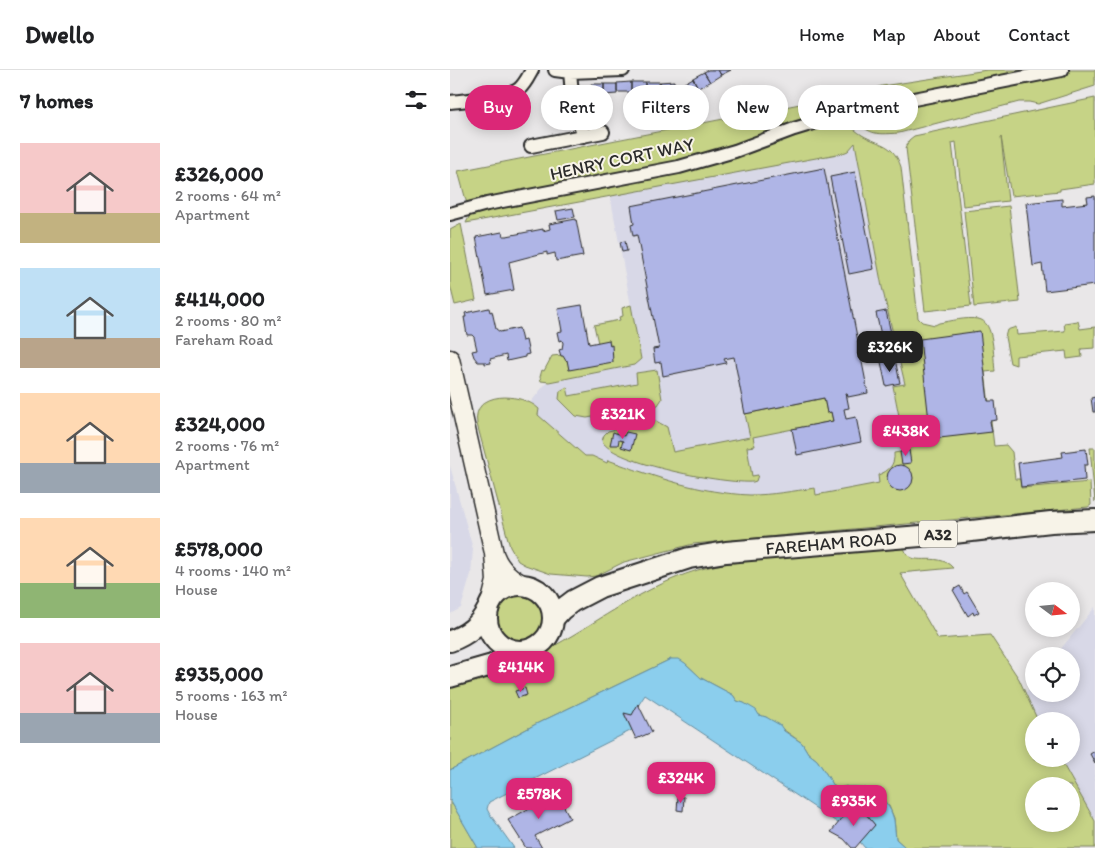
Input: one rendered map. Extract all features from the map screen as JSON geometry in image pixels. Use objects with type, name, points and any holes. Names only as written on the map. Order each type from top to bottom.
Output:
[{"type":"main road","points":[[450,359],[494,553],[496,581],[483,618],[474,629],[450,641]]},
{"type":"main road","name":"FAREHAM ROAD","points":[[553,619],[573,601],[600,587],[690,558],[726,552],[945,534],[1050,522],[1095,520]]},
{"type":"main road","points":[[450,677],[492,665],[539,646],[551,629],[553,619],[548,601],[540,592],[517,582],[509,575],[499,564],[494,553]]},
{"type":"main road","points":[[527,586],[515,585],[498,593],[489,605],[487,627],[496,642],[512,651],[530,650]]},
{"type":"main road","name":"FAREHAM ROAD","points":[[527,586],[565,591],[600,587]]},
{"type":"street","points":[[450,102],[508,94],[517,90],[525,82],[532,70]]},
{"type":"street","points":[[555,70],[570,72],[623,70]]},
{"type":"street","name":"HENRY CORT WAY","points":[[450,214],[487,204],[679,167],[735,151],[794,129],[853,111],[1062,70]]},
{"type":"street","points":[[570,72],[573,104],[584,136]]},
{"type":"street","points":[[530,146],[603,132]]},
{"type":"shaded area","points":[[855,143],[882,287],[905,384],[893,387],[906,451],[894,453],[892,466],[886,472],[878,475],[880,483],[816,495],[815,488],[751,495],[698,489],[669,482],[609,460],[607,463],[592,456],[585,456],[538,415],[531,402],[546,383],[634,365],[641,359],[610,195],[843,153],[848,151]]},
{"type":"shaded area","points":[[450,466],[473,549],[471,574],[461,608],[450,614]]},
{"type":"shaded area","points":[[1095,607],[1095,821],[1080,794],[1080,777],[1070,777],[1065,767],[1080,767],[1080,712],[1034,712],[1029,702],[1080,702],[1080,647],[1062,647],[1070,638],[1080,638],[1080,625]]},
{"type":"green space","points":[[987,70],[1095,70],[1095,86],[1038,104],[1019,102],[918,128],[918,85],[889,85]]},
{"type":"green space","points":[[1095,98],[1095,184],[1060,189],[1060,191],[1011,196],[1001,137],[1008,201],[963,206],[956,142],[952,143],[971,306],[925,311],[905,149],[909,140],[914,136]]},
{"type":"green space","points":[[798,104],[798,130],[855,130],[886,146],[894,153],[901,167],[918,318],[922,322],[935,325],[969,318],[984,321],[988,326],[992,341],[995,371],[985,372],[994,446],[1006,445],[1012,452],[1015,479],[1020,479],[1021,488],[1090,482],[1091,505],[1088,507],[693,544],[624,562],[596,576],[587,577],[551,574],[518,561],[510,547],[477,424],[477,413],[482,405],[489,400],[499,397],[521,399],[531,403],[539,409],[538,415],[585,456],[592,456],[607,463],[608,460],[695,488],[731,494],[758,495],[815,488],[816,495],[879,483],[878,475],[890,467],[894,453],[906,451],[893,386],[905,384],[882,287],[855,143],[848,151],[843,153],[466,223],[470,215],[458,171],[667,130],[709,130],[709,122],[719,120],[719,130],[788,130],[788,106]]},
{"type":"green space","points":[[869,130],[911,130],[883,134]]},
{"type":"green space","points":[[1009,206],[1020,302],[974,307],[964,211]]},
{"type":"green space","points":[[461,224],[476,300],[455,305],[450,285],[450,230]]},
{"type":"green space","points":[[631,305],[641,359],[634,365],[549,382],[541,381],[542,370],[544,371],[552,356],[571,354],[598,343],[594,325],[620,320],[619,317],[623,316],[622,308]]},
{"type":"green space","points":[[1078,321],[1080,329],[1095,327],[1095,348],[1081,349],[1082,357],[1067,359],[1066,351],[1016,356],[1016,365],[1010,363],[1005,337],[1007,330],[1016,327],[1017,335],[1065,331],[1064,323]]},
{"type":"green space","points":[[657,370],[662,399],[655,406],[587,418],[576,416],[559,399],[560,391],[567,387],[569,396],[637,383],[636,373]]},
{"type":"green space","points":[[824,398],[827,413],[831,412],[833,421],[753,437],[755,446],[747,447],[752,476],[758,475],[756,481],[753,482],[720,480],[648,465],[611,449],[602,441],[608,431],[656,421],[667,427],[673,452],[750,437],[745,414]]},
{"type":"green space","points":[[1090,448],[1095,448],[1095,502]]},
{"type":"green space","points":[[876,547],[904,547],[907,554],[912,558],[939,560],[947,563],[953,568],[900,573],[938,639],[990,635],[1019,679],[1025,692],[1025,702],[1029,702],[1034,712],[1025,712],[1025,767],[1065,767],[1070,777],[1025,777],[1025,832],[1080,832],[1080,794],[1095,821],[1095,848],[906,848],[896,839],[894,818],[889,806],[846,786],[836,789],[817,760],[808,753],[802,743],[766,717],[759,715],[744,703],[737,701],[733,695],[701,678],[685,663],[671,659],[536,724],[450,770],[450,684],[533,657],[651,589],[698,570],[723,564]]},
{"type":"green space","points":[[520,595],[529,597],[540,606],[545,620],[543,629],[534,640],[520,645],[511,643],[500,634],[495,620],[497,611],[506,600]]},
{"type":"green space","points":[[450,800],[478,848],[450,848]]},
{"type":"water","points":[[671,659],[679,659],[701,678],[733,695],[737,701],[756,710],[759,715],[780,725],[784,731],[802,743],[808,753],[817,760],[836,789],[846,787],[864,788],[879,796],[891,810],[896,839],[906,848],[865,848],[860,842],[875,825],[865,813],[853,805],[838,823],[645,695],[632,715],[624,714],[632,730],[489,802],[487,809],[489,813],[514,848],[478,848],[450,800],[450,770],[536,724]]},
{"type":"building","points":[[718,70],[721,75],[710,82],[704,72]]},
{"type":"building","points":[[718,70],[731,70],[721,75]]},
{"type":"building","points":[[704,72],[710,82],[704,85],[696,85],[693,78]]},
{"type":"building","points":[[693,78],[696,85],[681,85]]},
{"type":"building","points":[[674,81],[674,85],[660,85],[660,82]]},
{"type":"building","points":[[631,82],[645,82],[645,85],[631,85]]},
{"type":"building","points":[[631,82],[631,85],[623,85],[623,92],[617,92],[617,83]]},
{"type":"building","points":[[645,82],[660,82],[660,85],[645,85]]},
{"type":"building","points":[[617,84],[617,94],[613,94],[613,85],[604,85]]},
{"type":"building","points":[[824,168],[868,393],[848,397],[846,393],[849,408],[844,409],[846,419],[856,417],[861,442],[797,455],[792,429],[833,421],[831,412],[827,413],[824,398],[745,414],[734,357],[724,359],[726,363],[663,376],[661,362],[655,363],[653,349],[659,348],[637,235],[633,236],[631,225],[634,224],[631,206]]},
{"type":"building","points":[[855,172],[874,269],[849,274],[830,177]]},
{"type":"building","points":[[1095,196],[1095,285],[1045,291],[1042,264],[1033,266],[1026,203],[1062,199],[1062,206],[1088,203],[1087,197]]},
{"type":"building","points":[[573,208],[575,217],[558,220],[556,211]]},
{"type":"building","points":[[576,219],[583,256],[556,261],[555,253],[547,255],[547,252],[509,262],[514,290],[487,295],[476,237],[502,232],[503,236],[507,236],[543,229],[543,231],[550,229],[549,224]]},
{"type":"building","points":[[625,241],[627,251],[622,252],[620,242]]},
{"type":"building","points":[[582,305],[589,344],[609,340],[610,346],[612,345],[613,362],[569,370],[567,360],[561,356],[559,350],[562,349],[563,343],[562,340],[559,341],[557,332],[562,331],[558,309]]},
{"type":"building","points":[[489,308],[490,312],[492,311],[496,329],[500,332],[519,328],[522,341],[526,340],[529,354],[525,355],[525,357],[507,361],[506,355],[490,359],[491,363],[478,362],[472,351],[477,350],[474,337],[467,335],[464,317],[466,317],[465,313]]},
{"type":"building","points":[[886,311],[891,333],[881,335],[876,313]]},
{"type":"building","points":[[980,331],[988,401],[995,401],[997,420],[990,421],[992,432],[931,439],[920,339]]},
{"type":"building","points":[[892,334],[896,354],[891,355],[887,335]]},
{"type":"building","points":[[895,359],[900,383],[886,386],[881,362]]},
{"type":"building","points":[[1095,397],[1095,412],[1093,412],[1091,398]]},
{"type":"building","points":[[613,432],[624,436],[626,432],[635,434],[631,450],[621,447],[623,441],[619,440],[618,445],[610,445]]},
{"type":"building","points":[[1086,449],[1088,465],[1084,465],[1085,480],[1021,487],[1018,463],[1063,457],[1062,452]]},
{"type":"building","points":[[909,450],[911,463],[902,464],[900,452]]},
{"type":"building","points":[[900,465],[909,469],[913,478],[909,487],[900,491],[891,487],[887,478],[891,469]]},
{"type":"building","points":[[960,586],[964,594],[967,592],[979,612],[974,615],[973,612],[968,616],[953,590]]},
{"type":"building","points":[[525,688],[527,695],[518,698],[515,691]]},
{"type":"building","points":[[638,704],[652,732],[636,739],[624,713],[632,715]]},
{"type":"building","points":[[1095,751],[1095,763],[1090,754]]},
{"type":"building","points":[[557,793],[570,818],[535,836],[542,848],[526,848],[508,820]]},
{"type":"building","points":[[678,797],[684,797],[683,811],[677,810]]},
{"type":"building","points":[[853,805],[865,813],[875,825],[855,848],[852,848],[844,839],[831,832]]}]
